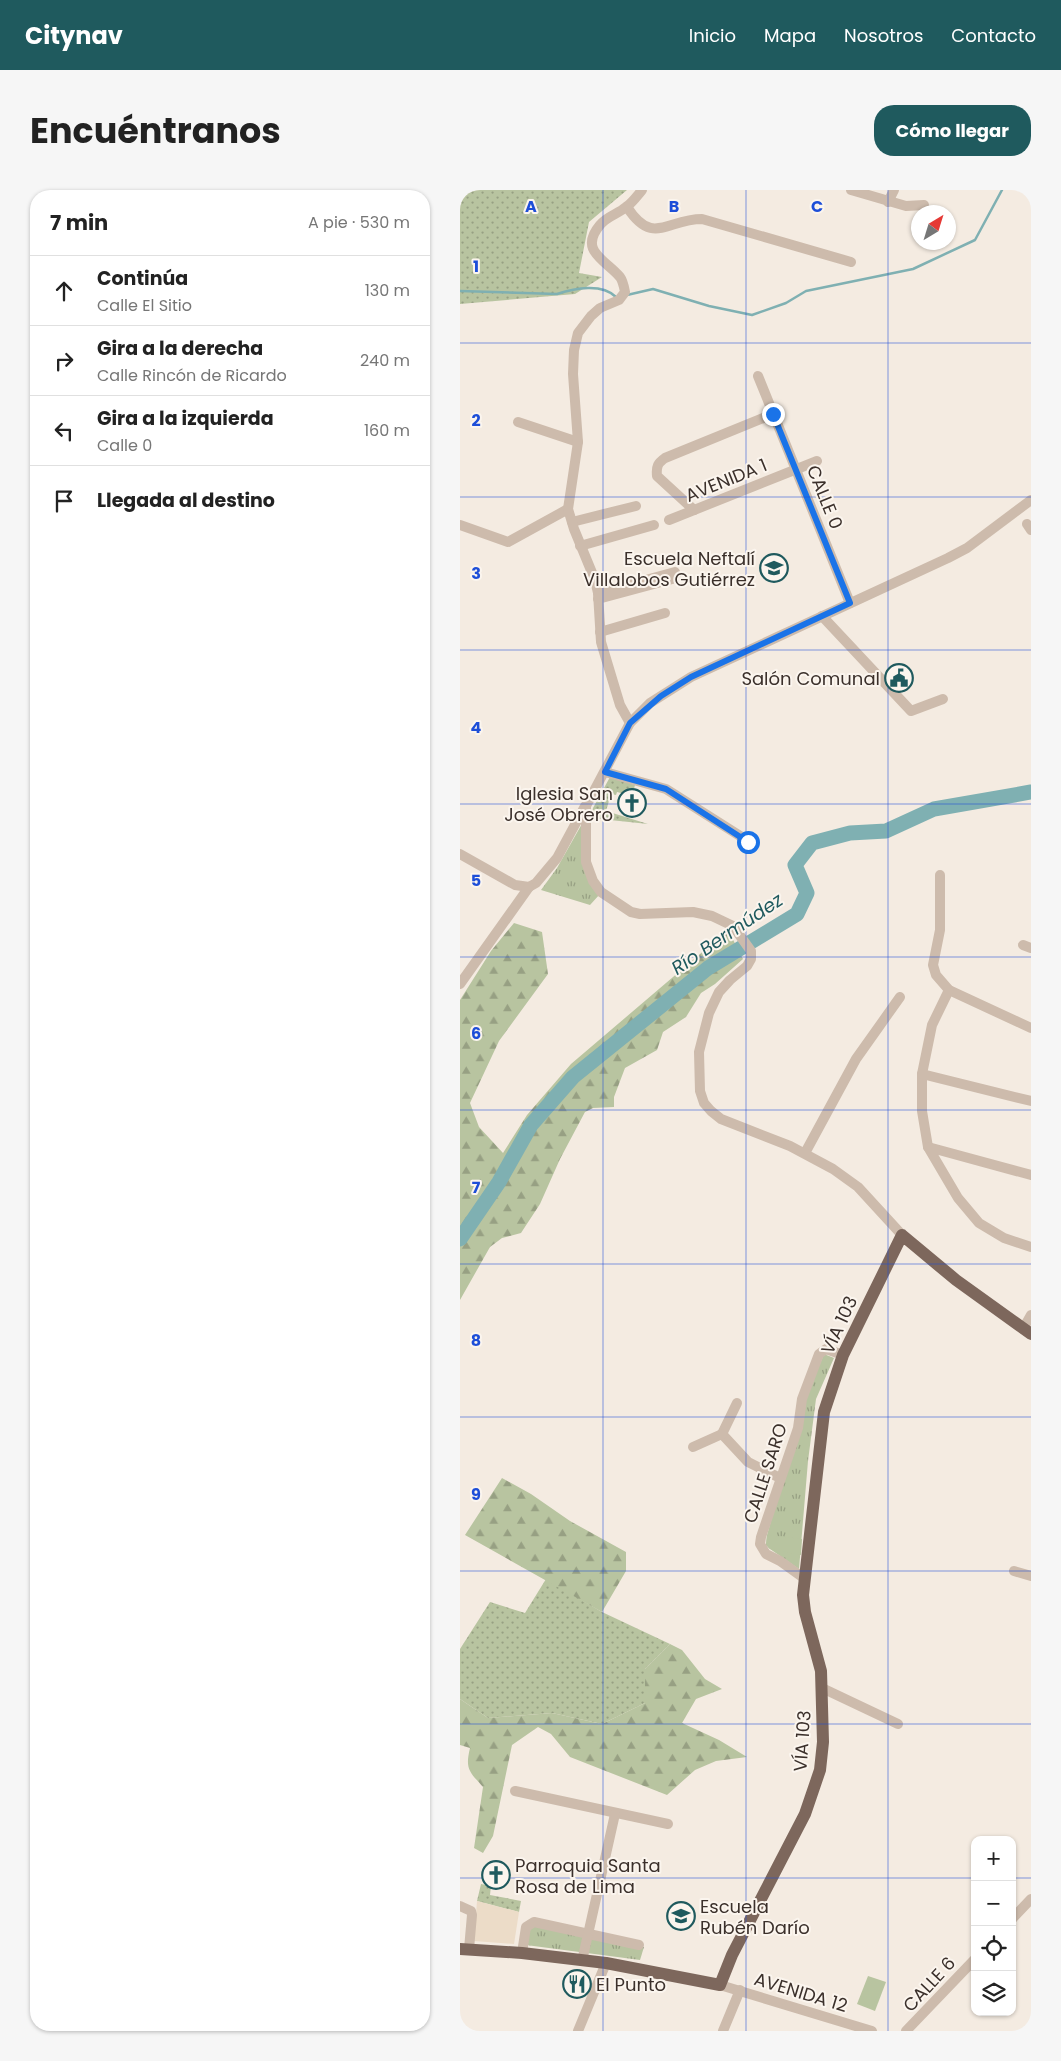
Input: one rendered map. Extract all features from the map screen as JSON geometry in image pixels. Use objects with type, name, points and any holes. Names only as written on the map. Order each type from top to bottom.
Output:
[{"type":"main road","points":[[902,1235],[956,1280],[1027,1332]]},
{"type":"main road","name":"VÍA 103","points":[[720,1985],[732,1955],[801,1821],[820,1770],[823,1742],[822,1688],[819,1659],[805,1612],[803,1595],[824,1412],[843,1355],[902,1235]]},
{"type":"main road","points":[[465,1949],[522,1953],[606,1963],[720,1985]]},
{"type":"street","points":[[630,723],[620,705],[601,642],[595,580],[580,546],[568,509],[578,442],[573,374],[574,350],[578,333],[600,308],[619,300],[625,292],[622,280],[599,259],[592,248],[593,236],[607,218],[627,207],[642,190]]},
{"type":"street","points":[[851,190],[888,202],[911,206]]},
{"type":"street","points":[[888,202],[894,190]]},
{"type":"street","points":[[627,207],[636,221],[654,229],[691,219],[702,219],[851,262]]},
{"type":"street","name":"CALLE 0","points":[[758,376],[850,603]]},
{"type":"street","points":[[694,510],[657,476],[656,468],[658,463],[665,458],[773,414]]},
{"type":"street","points":[[518,422],[578,442]]},
{"type":"street","name":"AVENIDA 1","points":[[669,520],[817,461]]},
{"type":"street","points":[[460,854],[515,885],[529,886],[536,883],[557,858],[630,723],[650,703],[691,677],[967,548],[1031,500]]},
{"type":"street","points":[[572,522],[636,506]]},
{"type":"street","points":[[460,525],[508,542],[568,509]]},
{"type":"street","points":[[580,546],[654,525]]},
{"type":"street","points":[[675,572],[676,578],[598,596],[675,572]]},
{"type":"street","points":[[600,632],[665,613]]},
{"type":"street","points":[[822,616],[911,712],[943,699]]},
{"type":"street","points":[[605,772],[666,789],[748,842]]},
{"type":"street","points":[[586,806],[586,862],[593,881],[600,892],[631,912],[640,914],[693,912],[712,916],[733,926],[751,951],[752,959],[719,992],[709,1013],[699,1052],[700,1091],[704,1103],[711,1112],[721,1119],[790,1146],[833,1169],[858,1187],[902,1235]]},
{"type":"street","points":[[940,875],[940,930],[933,965],[936,974],[949,990],[1031,1028]]},
{"type":"street","points":[[460,984],[529,886]]},
{"type":"street","points":[[949,990],[932,1025],[922,1074],[922,1110],[928,1147],[958,1198],[979,1223],[1004,1238],[1031,1247]]},
{"type":"street","points":[[805,1153],[856,1059],[900,997]]},
{"type":"street","points":[[922,1074],[1031,1101]]},
{"type":"street","points":[[928,1147],[1031,1175]]},
{"type":"street","points":[[1027,1332],[1031,1315]]},
{"type":"street","name":"CALLE SARO","points":[[805,1579],[780,1561],[766,1554],[760,1544],[761,1536],[798,1428],[802,1399],[819,1354],[826,1349],[843,1355]]},
{"type":"street","points":[[693,1447],[722,1434],[737,1403]]},
{"type":"street","points":[[722,1434],[748,1462],[780,1478]]},
{"type":"street","points":[[1014,1572],[1031,1576]]},
{"type":"street","points":[[822,1688],[898,1724]]},
{"type":"street","points":[[515,1792],[668,1824]]},
{"type":"street","points":[[582,1961],[615,1814]]},
{"type":"street","points":[[1016,1915],[1031,1899]]},
{"type":"street","points":[[460,1906],[470,1910],[472,1915],[465,1949]]},
{"type":"street","points":[[522,1953],[526,1927],[534,1922],[639,1945]]},
{"type":"street","points":[[578,2031],[606,1963]]},
{"type":"street","name":"CALLE 6","points":[[906,2031],[971,1963]]},
{"type":"street","name":"AVENIDA 12","points":[[720,1985],[872,2031]]},
{"type":"street","points":[[723,2031],[740,1990]]},
{"type":"green space","points":[[460,190],[627,190],[589,222],[579,273],[602,277],[575,294],[460,304]]},
{"type":"green space","points":[[610,777],[635,785],[632,796],[617,792],[616,795],[611,794],[606,811],[648,824],[591,818],[593,808]]},
{"type":"green space","points":[[583,822],[582,836],[600,894],[590,905],[541,890],[557,868]]},
{"type":"green space","points":[[514,923],[542,932],[548,974],[499,1041],[470,1103],[479,1127],[503,1153],[527,1115],[571,1064],[700,954],[727,928],[743,959],[715,984],[701,993],[686,1017],[663,1032],[657,1050],[625,1068],[614,1097],[614,1107],[593,1108],[585,1112],[560,1159],[540,1204],[521,1233],[502,1238],[490,1247],[460,1300],[460,1000],[491,951]]},
{"type":"green space","points":[[824,1354],[834,1358],[816,1399],[808,1461],[799,1569],[766,1545],[767,1535],[808,1392]]},
{"type":"green space","points":[[502,1478],[531,1494],[570,1521],[626,1552],[626,1571],[602,1612],[465,1535]]},
{"type":"green space","points":[[767,1535],[802,1539],[801,1555],[770,1549],[766,1545]]},
{"type":"green space","points":[[546,1579],[602,1612],[670,1644],[645,1669],[645,1703],[602,1724],[552,1713],[488,1718],[460,1699],[460,1649],[490,1602],[525,1613]]},
{"type":"green space","points":[[670,1644],[682,1650],[705,1679],[722,1689],[696,1699],[682,1723],[719,1740],[747,1757],[716,1761],[695,1770],[667,1795],[570,1757],[551,1734],[538,1727],[512,1745],[493,1836],[483,1853],[474,1848],[483,1787],[469,1769],[470,1748],[460,1745],[460,1699],[488,1718],[552,1713],[602,1724],[645,1703],[645,1669]]},
{"type":"green space","points":[[481,1884],[491,1886],[490,1895],[521,1901],[519,1912],[477,1901]]},
{"type":"green space","points":[[531,1927],[551,1927],[644,1947],[640,1960],[526,1945]]},
{"type":"green space","points":[[868,1976],[886,1982],[875,2011],[857,2004]]},
{"type":"shaded area","points":[[477,1901],[519,1912],[514,1944],[474,1941]]},
{"type":"waterway","points":[[627,295],[653,289],[709,306],[752,315],[786,303],[806,291],[913,269],[975,240],[1002,190]]},
{"type":"waterway","points":[[460,291],[557,294],[572,290],[596,288],[616,297]]},
{"type":"waterway","name":"Río Bermúdez","points":[[460,1239],[499,1182],[531,1125],[573,1077],[708,968],[797,914],[807,893],[795,865],[812,843],[850,833],[886,831],[934,809],[1031,792]]},
{"type":"place","name":"Escuela Neftalí Villalobos Gutiérrez","points":[[774,568]]},
{"type":"place","name":"Salón Comunal","points":[[899,678]]},
{"type":"place","name":"Iglesia San José Obrero","points":[[632,803]]},
{"type":"place","name":"Parroquia Santa Rosa de Lima","points":[[496,1875]]},
{"type":"place","name":"Escuela Rubén Darío","points":[[681,1916]]},
{"type":"place","name":"El Punto","points":[[577,1984]]},
{"type":"route","points":[[748,842],[666,789],[605,772],[630,723],[650,703],[691,677],[850,603],[773,414]]}]
